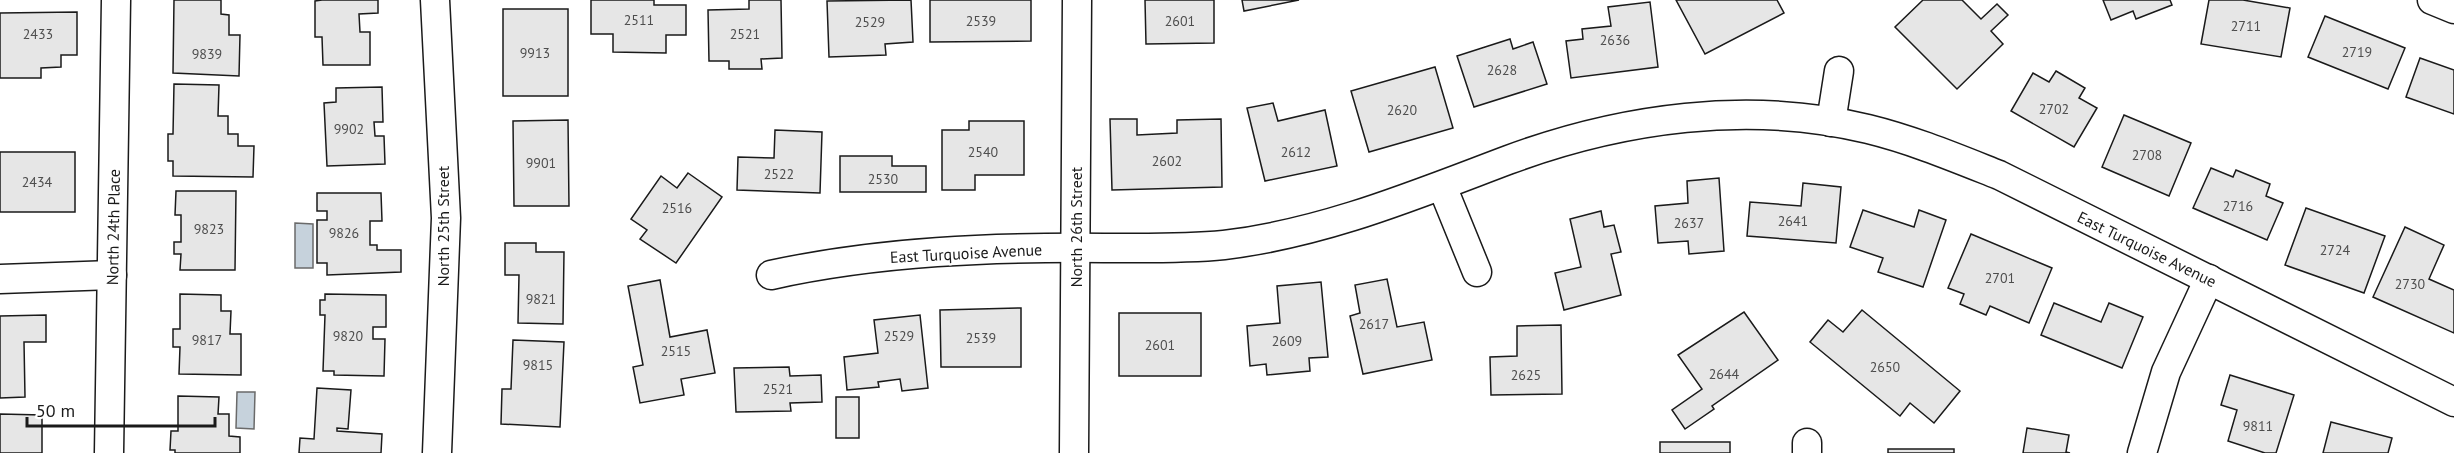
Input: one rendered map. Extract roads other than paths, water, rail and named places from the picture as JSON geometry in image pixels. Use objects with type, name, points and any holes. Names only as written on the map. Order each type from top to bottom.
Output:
[{"type":"street","name":"North 24th Place","points":[[109,453],[116,0]]},
{"type":"street","name":"North 25th Street","points":[[435,0],[446,218],[437,453]]},
{"type":"street","name":"North 26th Street","points":[[1074,453],[1077,0]]},
{"type":"street","points":[[2432,0],[2454,9]]},
{"type":"street","points":[[1831,122],[1839,71]]},
{"type":"street","name":"East Turquoise Avenue","points":[[771,275],[815,266],[925,252],[1166,249],[1265,239],[1364,214],[1511,159],[1571,140],[1662,119],[1761,116],[1831,122],[1868,129],[1929,147],[1999,175],[2454,402]]},
{"type":"street","points":[[1442,186],[1477,272]]},
{"type":"street","points":[[0,279],[112,275]]},
{"type":"street","points":[[2142,453],[2166,372],[2210,279]]}]
